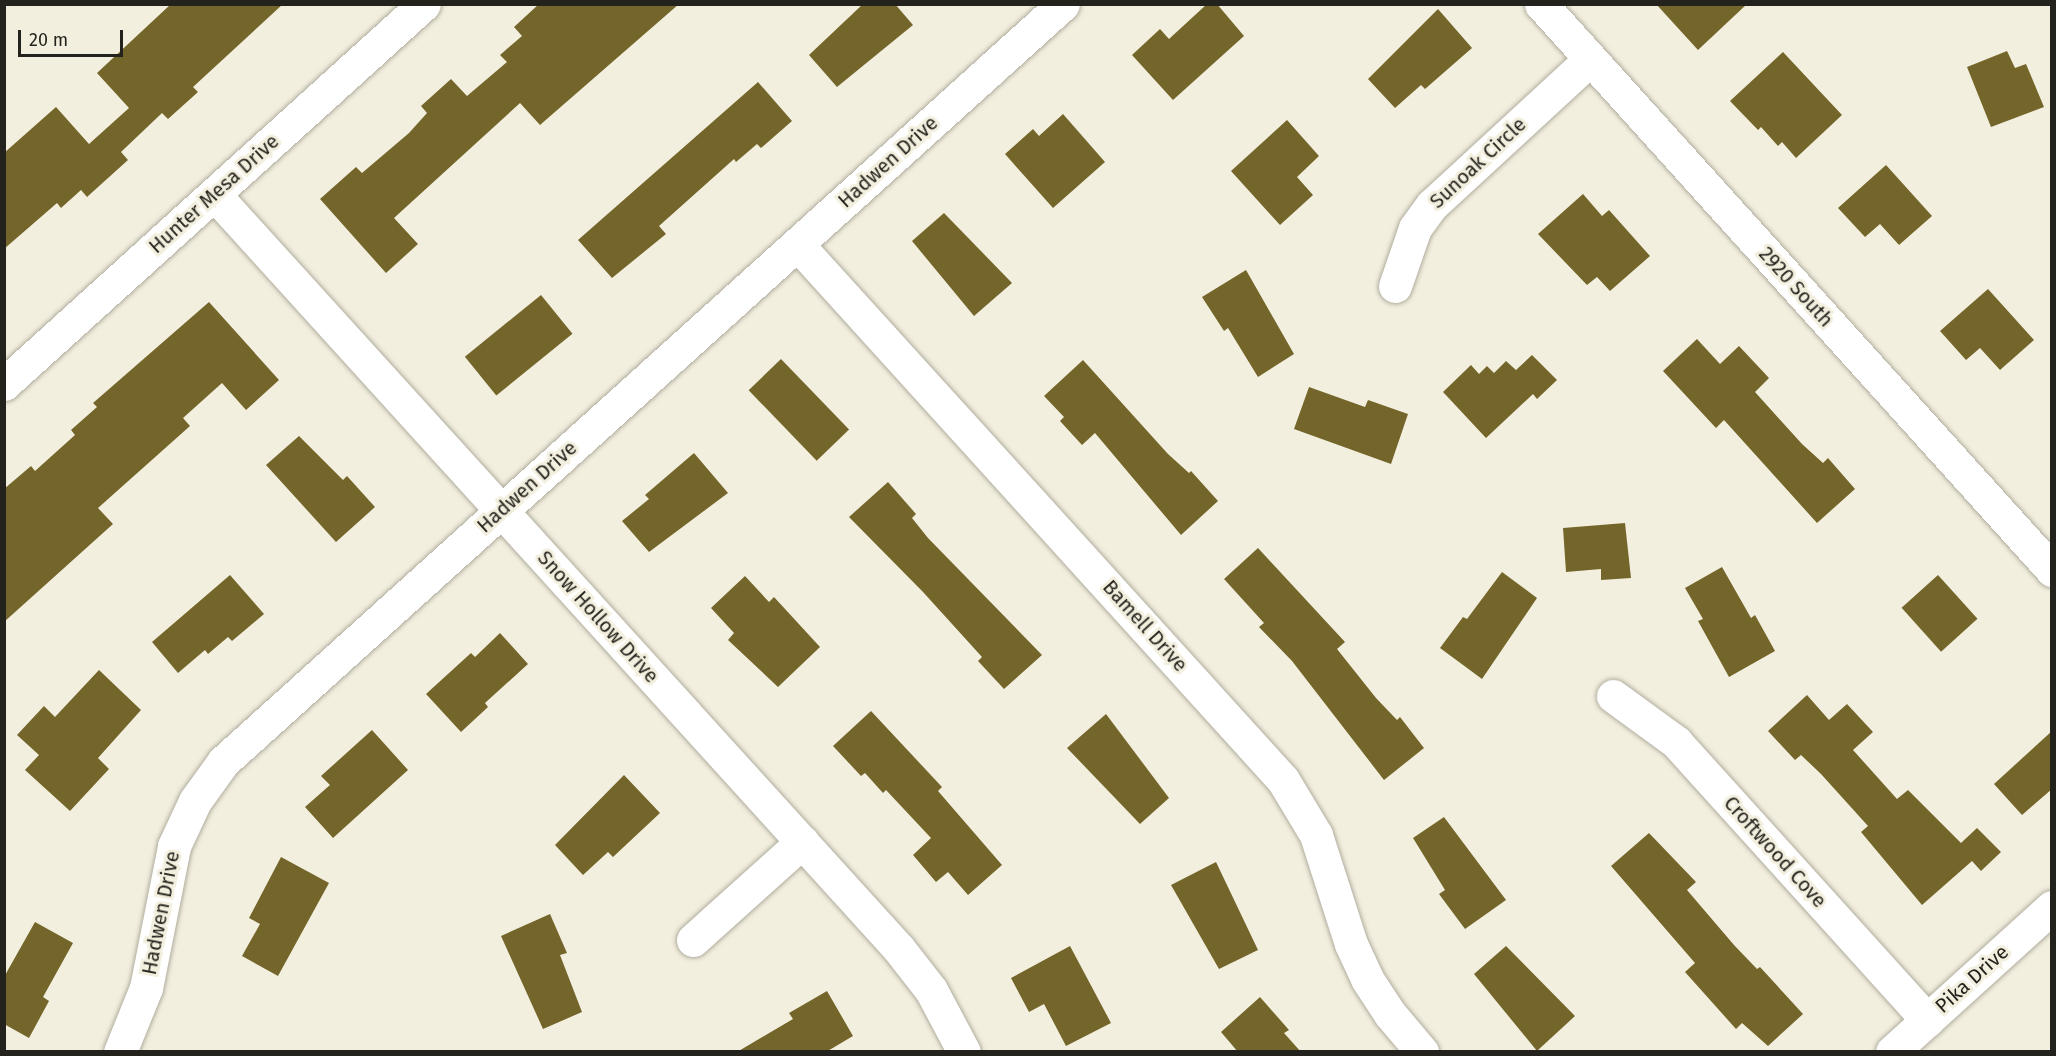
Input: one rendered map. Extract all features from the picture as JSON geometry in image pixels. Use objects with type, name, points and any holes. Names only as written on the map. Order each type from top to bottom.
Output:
[{"type":"street","name":"Hunter Mesa Drive","points":[[4,384],[424,4]]},
{"type":"street","name":"Hadwen Drive","points":[[120,1052],[146,988],[174,846],[208,781],[243,743],[1063,4]]},
{"type":"street","name":"2920 South","points":[[1541,4],[2052,570]]},
{"type":"street","name":"Sunoak Circle","points":[[1395,286],[1416,228],[1432,205],[1590,59]]},
{"type":"street","name":"Snow Hollow Drive","points":[[214,194],[916,969],[944,1010],[964,1052]]},
{"type":"street","name":"Bamell Drive","points":[[797,244],[1283,780],[1316,835],[1351,944],[1367,979],[1389,1014],[1422,1052]]},
{"type":"street","name":"Croftwood Cove","points":[[1613,696],[1676,742],[1927,1020]]},
{"type":"street","points":[[693,940],[802,842]]},
{"type":"street","name":"Pika Drive","points":[[1892,1052],[2052,907]]},
{"type":"building","points":[[171,4],[283,4],[193,87],[198,92],[168,119],[162,113],[121,152],[128,160],[87,197],[81,190],[61,208],[57,203],[4,249],[4,153],[56,107],[89,144],[129,108],[97,73]]},
{"type":"building","points":[[539,4],[679,4],[540,125],[520,103],[394,218],[418,244],[386,273],[320,199],[356,167],[362,173],[409,133],[427,113],[421,106],[451,79],[467,96],[507,62],[500,55],[522,36],[514,27]]},
{"type":"building","points":[[863,4],[895,4],[913,25],[837,87],[809,55]]},
{"type":"building","points":[[1207,4],[1217,4],[1244,36],[1173,100],[1132,55],[1160,29],[1169,39]]},
{"type":"building","points":[[1656,4],[1747,4],[1698,50]]},
{"type":"building","points":[[1438,9],[1472,48],[1425,89],[1421,85],[1395,108],[1368,79]]},
{"type":"building","points":[[2007,51],[2015,68],[2026,64],[2044,107],[1991,127],[1967,67]]},
{"type":"building","points":[[1783,52],[1842,115],[1796,158],[1782,142],[1778,146],[1761,127],[1758,130],[1730,101]]},
{"type":"building","points":[[758,82],[792,121],[761,148],[757,144],[736,162],[734,159],[659,226],[666,234],[612,278],[578,240]]},
{"type":"building","points":[[1063,114],[1105,162],[1053,208],[1005,154],[1033,129],[1039,136]]},
{"type":"building","points":[[1287,120],[1319,156],[1297,177],[1313,195],[1280,225],[1231,171]]},
{"type":"building","points":[[1886,165],[1932,216],[1899,245],[1880,224],[1865,237],[1838,208]]},
{"type":"building","points":[[1583,194],[1602,216],[1609,210],[1650,256],[1610,291],[1597,277],[1587,285],[1538,234]]},
{"type":"building","points":[[944,213],[1012,283],[974,316],[912,241]]},
{"type":"building","points":[[1246,270],[1294,354],[1258,377],[1228,328],[1224,331],[1202,297]]},
{"type":"building","points":[[1988,289],[2034,340],[2000,370],[1980,348],[1966,360],[1940,331]]},
{"type":"building","points":[[541,295],[572,334],[496,396],[465,357]]},
{"type":"building","points":[[209,302],[279,380],[246,410],[222,383],[183,418],[190,426],[98,508],[113,524],[4,622],[4,489],[31,466],[35,471],[75,435],[71,430],[97,407],[93,403]]},
{"type":"building","points":[[1697,339],[1720,364],[1739,346],[1769,378],[1755,392],[1802,444],[1823,463],[1828,458],[1855,489],[1817,523],[1724,420],[1716,428],[1663,371]]},
{"type":"building","points":[[1532,355],[1557,380],[1537,399],[1533,394],[1486,438],[1443,392],[1471,365],[1479,374],[1487,366],[1494,373],[1506,361],[1516,370]]},
{"type":"building","points":[[781,359],[849,429],[817,461],[749,390]]},
{"type":"building","points":[[1083,360],[1168,454],[1189,473],[1191,471],[1218,501],[1181,535],[1095,433],[1082,445],[1060,421],[1064,417],[1044,396]]},
{"type":"building","points":[[1309,387],[1365,407],[1368,400],[1408,414],[1391,464],[1294,429]]},
{"type":"building","points":[[299,436],[343,480],[347,476],[375,507],[336,542],[266,465]]},
{"type":"building","points":[[694,453],[728,493],[649,552],[622,521],[649,499],[645,495]]},
{"type":"building","points":[[888,482],[916,514],[912,518],[928,538],[1042,655],[1004,689],[978,661],[982,657],[923,592],[849,517]]},
{"type":"building","points":[[1625,523],[1631,578],[1601,580],[1601,569],[1566,572],[1563,528]]},
{"type":"building","points":[[1258,548],[1345,642],[1337,649],[1376,698],[1397,720],[1400,717],[1424,748],[1384,780],[1292,661],[1259,627],[1264,623],[1224,579]]},
{"type":"building","points":[[1722,567],[1751,618],[1755,615],[1775,651],[1729,677],[1698,621],[1703,619],[1685,588]]},
{"type":"building","points":[[1502,572],[1537,598],[1482,679],[1440,648],[1463,617],[1467,619]]},
{"type":"building","points":[[230,575],[264,614],[232,641],[228,637],[208,654],[205,650],[178,673],[152,642]]},
{"type":"building","points":[[1938,575],[1977,619],[1941,652],[1902,608]]},
{"type":"building","points":[[745,576],[769,602],[774,597],[820,647],[778,687],[728,640],[734,633],[711,608]]},
{"type":"building","points":[[500,633],[528,664],[485,703],[488,707],[461,732],[426,694],[471,653],[475,657]]},
{"type":"building","points":[[99,670],[141,710],[98,758],[109,769],[70,811],[25,770],[39,755],[17,735],[44,706],[55,717]]},
{"type":"building","points":[[1807,695],[1829,720],[1847,704],[1873,732],[1853,750],[1897,799],[1908,790],[1961,843],[1977,828],[2001,852],[1981,871],[1972,861],[1922,905],[1861,832],[1868,826],[1801,755],[1795,760],[1768,731]]},
{"type":"building","points":[[871,711],[942,787],[938,791],[1002,865],[968,895],[948,872],[936,882],[913,855],[931,838],[886,790],[883,793],[865,773],[861,776],[833,746]]},
{"type":"building","points":[[1106,714],[1169,798],[1140,824],[1067,748]]},
{"type":"building","points":[[372,730],[408,770],[333,838],[305,807],[330,785],[321,776]]},
{"type":"building","points":[[2052,731],[2052,789],[2022,815],[1994,784]]},
{"type":"building","points":[[624,775],[660,813],[613,857],[608,852],[583,875],[555,845]]},
{"type":"building","points":[[1444,817],[1506,900],[1465,929],[1439,894],[1445,890],[1413,838]]},
{"type":"building","points":[[1649,833],[1696,882],[1687,890],[1734,945],[1757,969],[1760,967],[1803,1014],[1768,1046],[1742,1023],[1736,1029],[1685,972],[1695,963],[1611,866]]},
{"type":"building","points":[[281,857],[329,883],[278,976],[242,956],[260,924],[249,918]]},
{"type":"building","points":[[1216,862],[1258,950],[1219,969],[1171,885]]},
{"type":"building","points":[[550,914],[567,953],[560,955],[582,1012],[543,1029],[501,936]]},
{"type":"building","points":[[35,922],[73,943],[43,997],[49,1001],[29,1038],[4,1024],[4,977]]},
{"type":"building","points":[[1070,946],[1111,1023],[1066,1046],[1044,1004],[1029,1012],[1011,978]]},
{"type":"building","points":[[1506,946],[1575,1016],[1537,1051],[1474,974]]},
{"type":"building","points":[[827,991],[853,1036],[826,1052],[737,1052],[793,1019],[789,1013]]},
{"type":"building","points":[[1260,997],[1289,1030],[1284,1033],[1301,1052],[1238,1052],[1221,1032]]}]
